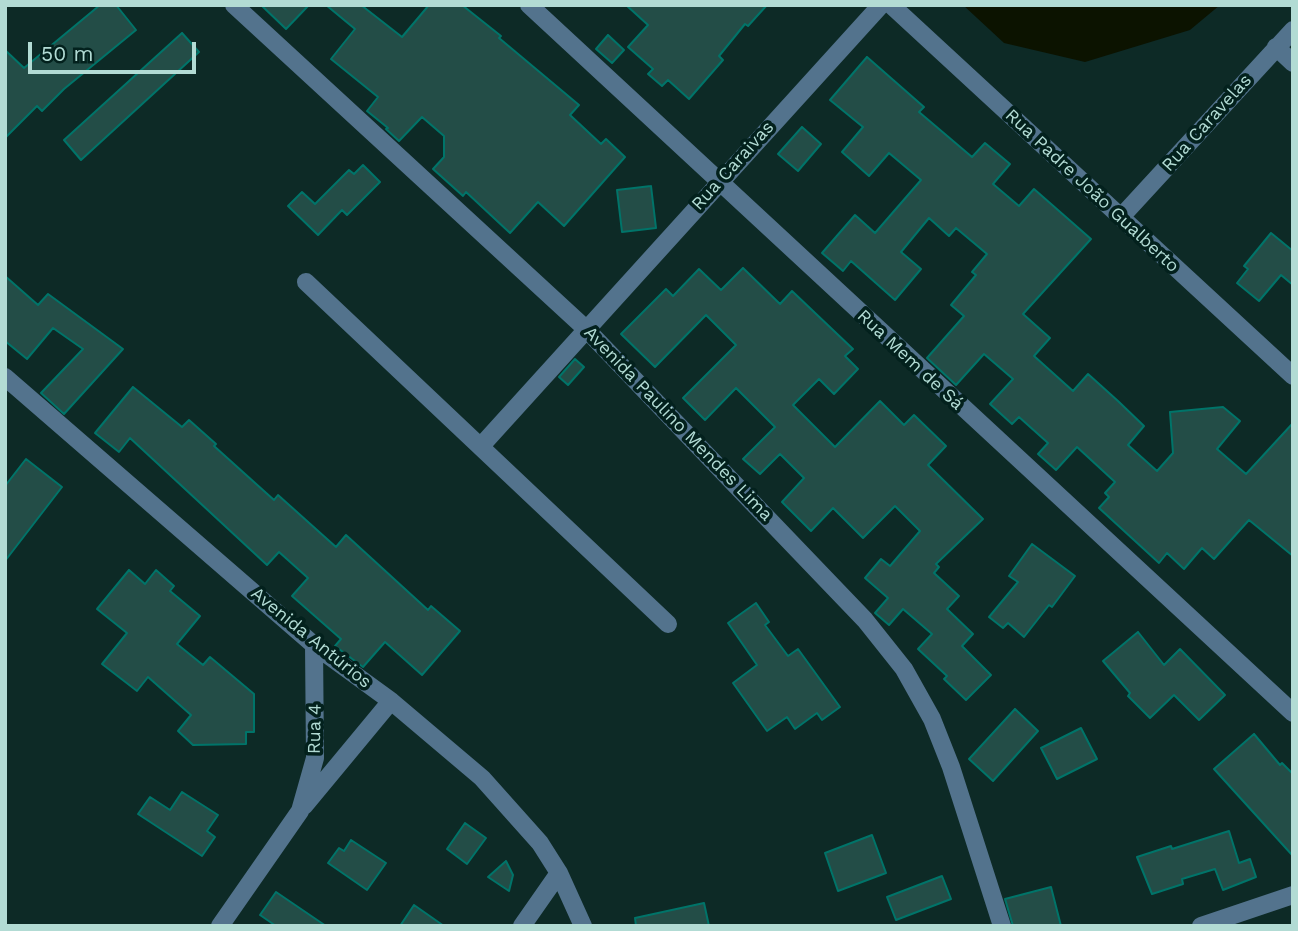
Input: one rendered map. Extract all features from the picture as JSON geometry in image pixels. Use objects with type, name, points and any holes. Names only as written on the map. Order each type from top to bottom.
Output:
[{"type":"street","name":"Avenida Paulino Mendes Lima","points":[[234,5],[586,329],[846,600],[904,669],[932,719],[951,767],[1002,926]]},
{"type":"street","name":"Rua Mem de Sá","points":[[529,5],[1293,713]]},
{"type":"street","name":"Rua Caraivas","points":[[481,446],[881,5]]},
{"type":"street","name":"Rua Padre João Gualberto","points":[[891,5],[1293,376]]},
{"type":"street","name":"Rua Caravelas","points":[[1121,217],[1293,30]]},
{"type":"street","points":[[1276,47],[1293,63]]},
{"type":"street","points":[[306,282],[668,624]]},
{"type":"street","name":"Avenida Antúrios","points":[[5,377],[314,645],[391,701],[482,778],[541,843],[559,873],[583,926]]},
{"type":"street","name":"Rua 4","points":[[300,811],[315,758],[314,645]]},
{"type":"street","name":"Rua 4","points":[[220,926],[300,811],[391,701]]},
{"type":"street","points":[[522,926],[559,873]]},
{"type":"street","points":[[1201,926],[1293,895]]},
{"type":"shaded area","points":[[963,5],[1220,5],[1190,30],[1085,62],[1004,43]]},
{"type":"building","points":[[100,5],[116,5],[136,30],[64,89],[42,111],[37,106],[5,138],[5,50],[24,68]]},
{"type":"building","points":[[261,5],[309,5],[286,29]]},
{"type":"building","points":[[326,5],[361,5],[402,37],[429,5],[462,5],[579,105],[570,115],[601,144],[606,139],[625,157],[564,226],[538,202],[510,233],[466,192],[463,196],[433,169],[444,157],[444,136],[422,117],[399,141],[367,111],[378,97],[331,59],[355,29]]},
{"type":"building","points":[[626,5],[767,5],[748,26],[745,24],[719,56],[723,60],[689,99],[668,80],[662,86],[648,74],[653,69],[628,47],[648,25]]},
{"type":"building","points":[[182,33],[199,52],[81,160],[64,140]]},
{"type":"building","points":[[608,35],[624,50],[612,63],[596,49]]},
{"type":"building","points":[[867,57],[924,107],[919,112],[972,157],[985,143],[1010,164],[993,184],[1019,206],[1034,189],[1091,239],[1023,314],[1050,338],[1034,356],[1073,391],[1088,374],[1118,401],[1144,426],[1128,445],[1157,471],[1173,453],[1170,412],[1223,407],[1240,421],[1217,449],[1246,474],[1293,423],[1293,556],[1249,520],[1214,559],[1202,548],[1184,569],[1167,553],[1159,563],[1099,508],[1109,497],[1105,493],[1115,482],[1077,447],[1056,470],[1038,454],[1048,443],[1019,417],[1012,424],[990,404],[1013,379],[984,354],[956,385],[927,358],[964,316],[951,305],[976,275],[972,272],[987,254],[956,228],[949,236],[929,218],[901,252],[921,269],[895,300],[851,261],[843,271],[822,253],[855,215],[875,233],[921,180],[889,153],[869,176],[842,152],[863,127],[830,100]]},
{"type":"building","points":[[802,127],[821,144],[798,171],[778,154]]},
{"type":"building","points":[[363,165],[380,182],[347,215],[342,210],[318,235],[288,206],[302,192],[315,204],[349,170],[354,174]]},
{"type":"building","points":[[651,186],[656,228],[622,232],[617,190]]},
{"type":"building","points":[[1271,233],[1293,251],[1293,285],[1281,275],[1259,301],[1237,283],[1248,269],[1244,266]]},
{"type":"building","points":[[743,268],[780,304],[792,291],[853,349],[845,356],[858,369],[834,394],[819,379],[793,405],[835,447],[880,401],[904,425],[914,415],[946,446],[928,465],[983,519],[936,564],[939,567],[934,573],[959,596],[947,609],[973,634],[962,646],[991,675],[966,700],[944,679],[947,676],[918,649],[932,634],[903,609],[889,625],[875,613],[888,598],[865,578],[881,559],[890,566],[920,531],[895,506],[863,538],[833,508],[811,531],[782,502],[804,478],[780,454],[760,474],[743,459],[775,427],[736,388],[705,420],[683,398],[736,345],[706,315],[655,367],[621,334],[666,289],[673,296],[699,269],[721,290]]},
{"type":"building","points":[[5,276],[38,305],[48,294],[123,349],[64,414],[41,393],[83,349],[53,328],[27,359],[5,341]]},
{"type":"building","points":[[575,359],[584,367],[568,385],[559,377]]},
{"type":"building","points":[[133,387],[182,427],[189,420],[274,500],[278,495],[336,547],[346,535],[428,610],[431,606],[460,631],[422,675],[385,642],[363,667],[335,646],[341,639],[292,596],[308,578],[279,552],[267,565],[130,438],[119,452],[95,433]]},
{"type":"building","points":[[26,459],[62,487],[5,561],[5,486]]},
{"type":"building","points":[[1032,544],[1075,576],[1052,607],[1049,605],[1024,637],[1008,623],[1003,628],[989,617],[1018,582],[1009,576]]},
{"type":"building","points":[[129,570],[145,584],[156,570],[174,586],[170,591],[200,616],[177,644],[203,665],[210,657],[254,694],[254,732],[246,732],[246,744],[193,745],[178,731],[191,715],[148,677],[137,691],[102,664],[127,633],[97,609]]},
{"type":"building","points":[[756,603],[769,622],[765,625],[788,656],[798,649],[840,707],[822,720],[817,713],[795,729],[787,717],[767,731],[733,683],[757,665],[728,623]]},
{"type":"building","points":[[1138,632],[1164,665],[1180,649],[1225,695],[1199,720],[1174,695],[1150,718],[1128,696],[1130,693],[1103,661]]},
{"type":"building","points":[[1015,709],[1038,731],[993,781],[969,759]]},
{"type":"building","points":[[1081,728],[1097,759],[1057,779],[1041,748]]},
{"type":"building","points":[[1254,734],[1280,765],[1282,763],[1293,774],[1293,856],[1214,769]]},
{"type":"building","points":[[182,792],[218,815],[207,831],[215,837],[202,856],[138,814],[150,797],[170,810]]},
{"type":"building","points":[[465,823],[486,838],[467,864],[447,849]]},
{"type":"building","points":[[1229,831],[1239,863],[1250,859],[1256,877],[1223,890],[1215,869],[1182,879],[1183,884],[1152,894],[1137,857]]},
{"type":"building","points":[[872,835],[886,873],[838,891],[825,853]]},
{"type":"building","points":[[351,840],[386,863],[367,890],[328,863],[339,848],[344,851]]},
{"type":"building","points":[[506,861],[513,875],[509,891],[488,877]]},
{"type":"building","points":[[942,876],[951,899],[896,920],[887,897]]},
{"type":"building","points":[[1051,887],[1061,926],[1013,926],[1005,899]]},
{"type":"building","points":[[276,892],[326,926],[276,926],[260,915]]},
{"type":"building","points":[[704,903],[709,926],[636,926],[635,918]]},
{"type":"building","points":[[414,905],[444,926],[400,926]]}]
